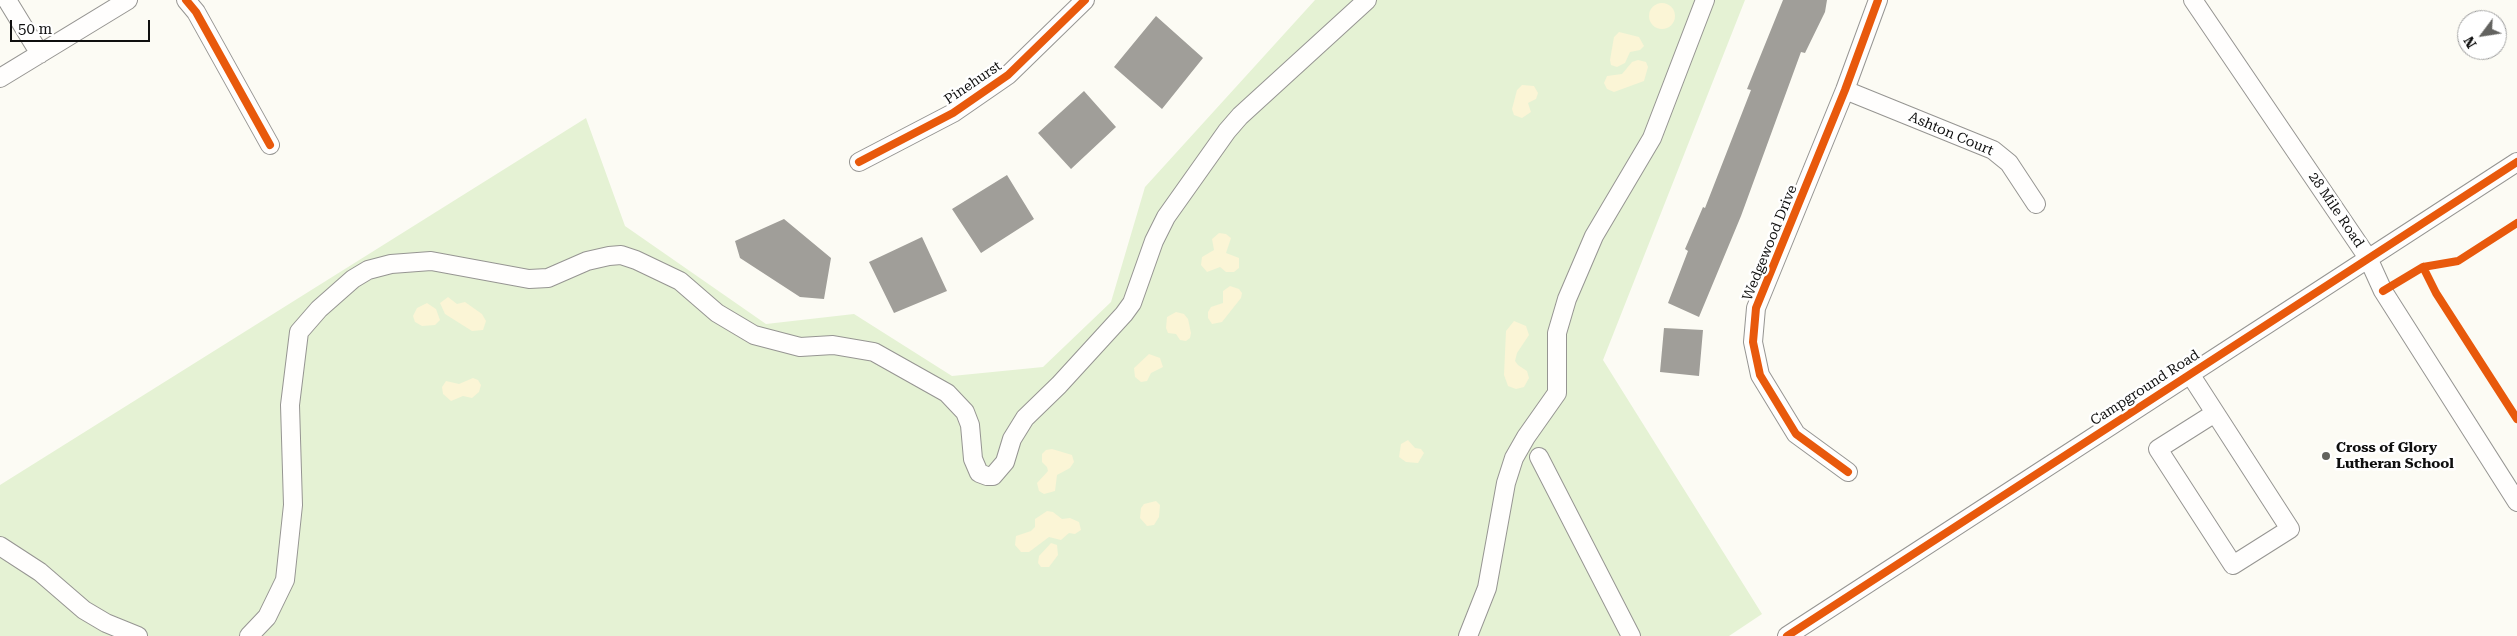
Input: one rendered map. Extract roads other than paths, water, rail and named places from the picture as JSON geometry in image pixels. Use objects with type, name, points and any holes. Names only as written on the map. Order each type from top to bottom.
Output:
[{"type":"street","points":[[7,0],[40,54]]},
{"type":"street","points":[[0,78],[128,0]]},
{"type":"street","points":[[186,0],[196,12],[270,145]]},
{"type":"street","name":"Pinehurst","points":[[859,162],[952,113],[1008,75],[1085,0]]},
{"type":"street","points":[[249,636],[267,617],[284,580],[293,505],[290,405],[300,332],[319,309],[353,279],[368,270],[391,264],[431,261],[530,280],[548,278],[587,261],[609,256],[620,255],[636,260],[680,282],[717,313],[754,335],[800,347],[833,345],[874,352],[947,393],[965,412],[970,425],[973,460],[979,473],[993,476],[1005,462],[1012,438],[1025,418],[1059,385],[1132,303],[1154,241],[1166,217],[1222,137],[1240,116],[1367,0]]},
{"type":"street","points":[[1468,636],[1486,588],[1506,483],[1514,458],[1526,437],[1557,393],[1557,333],[1567,299],[1594,236],[1652,138],[1705,0]]},
{"type":"street","name":"Wedgewood Drive","points":[[1848,472],[1796,434],[1760,375],[1753,342],[1756,308],[1846,90],[1878,0]]},
{"type":"street","name":"28 Mile Road","points":[[2193,0],[2368,258],[2383,291],[2517,502]]},
{"type":"street","name":"Ashton Court","points":[[1846,90],[1993,150],[2009,163],[2036,204]]},
{"type":"street","name":"Campground Road","points":[[1787,636],[2517,162]]},
{"type":"street","points":[[2190,374],[2216,413],[2290,529],[2233,565],[2158,449],[2216,413]]},
{"type":"street","points":[[1540,457],[1631,636]]},
{"type":"street","points":[[0,546],[40,572],[84,610],[106,623],[138,636]]},
{"type":"place","name":"Cross of Glory Lutheran School","points":[[2326,456]]}]
